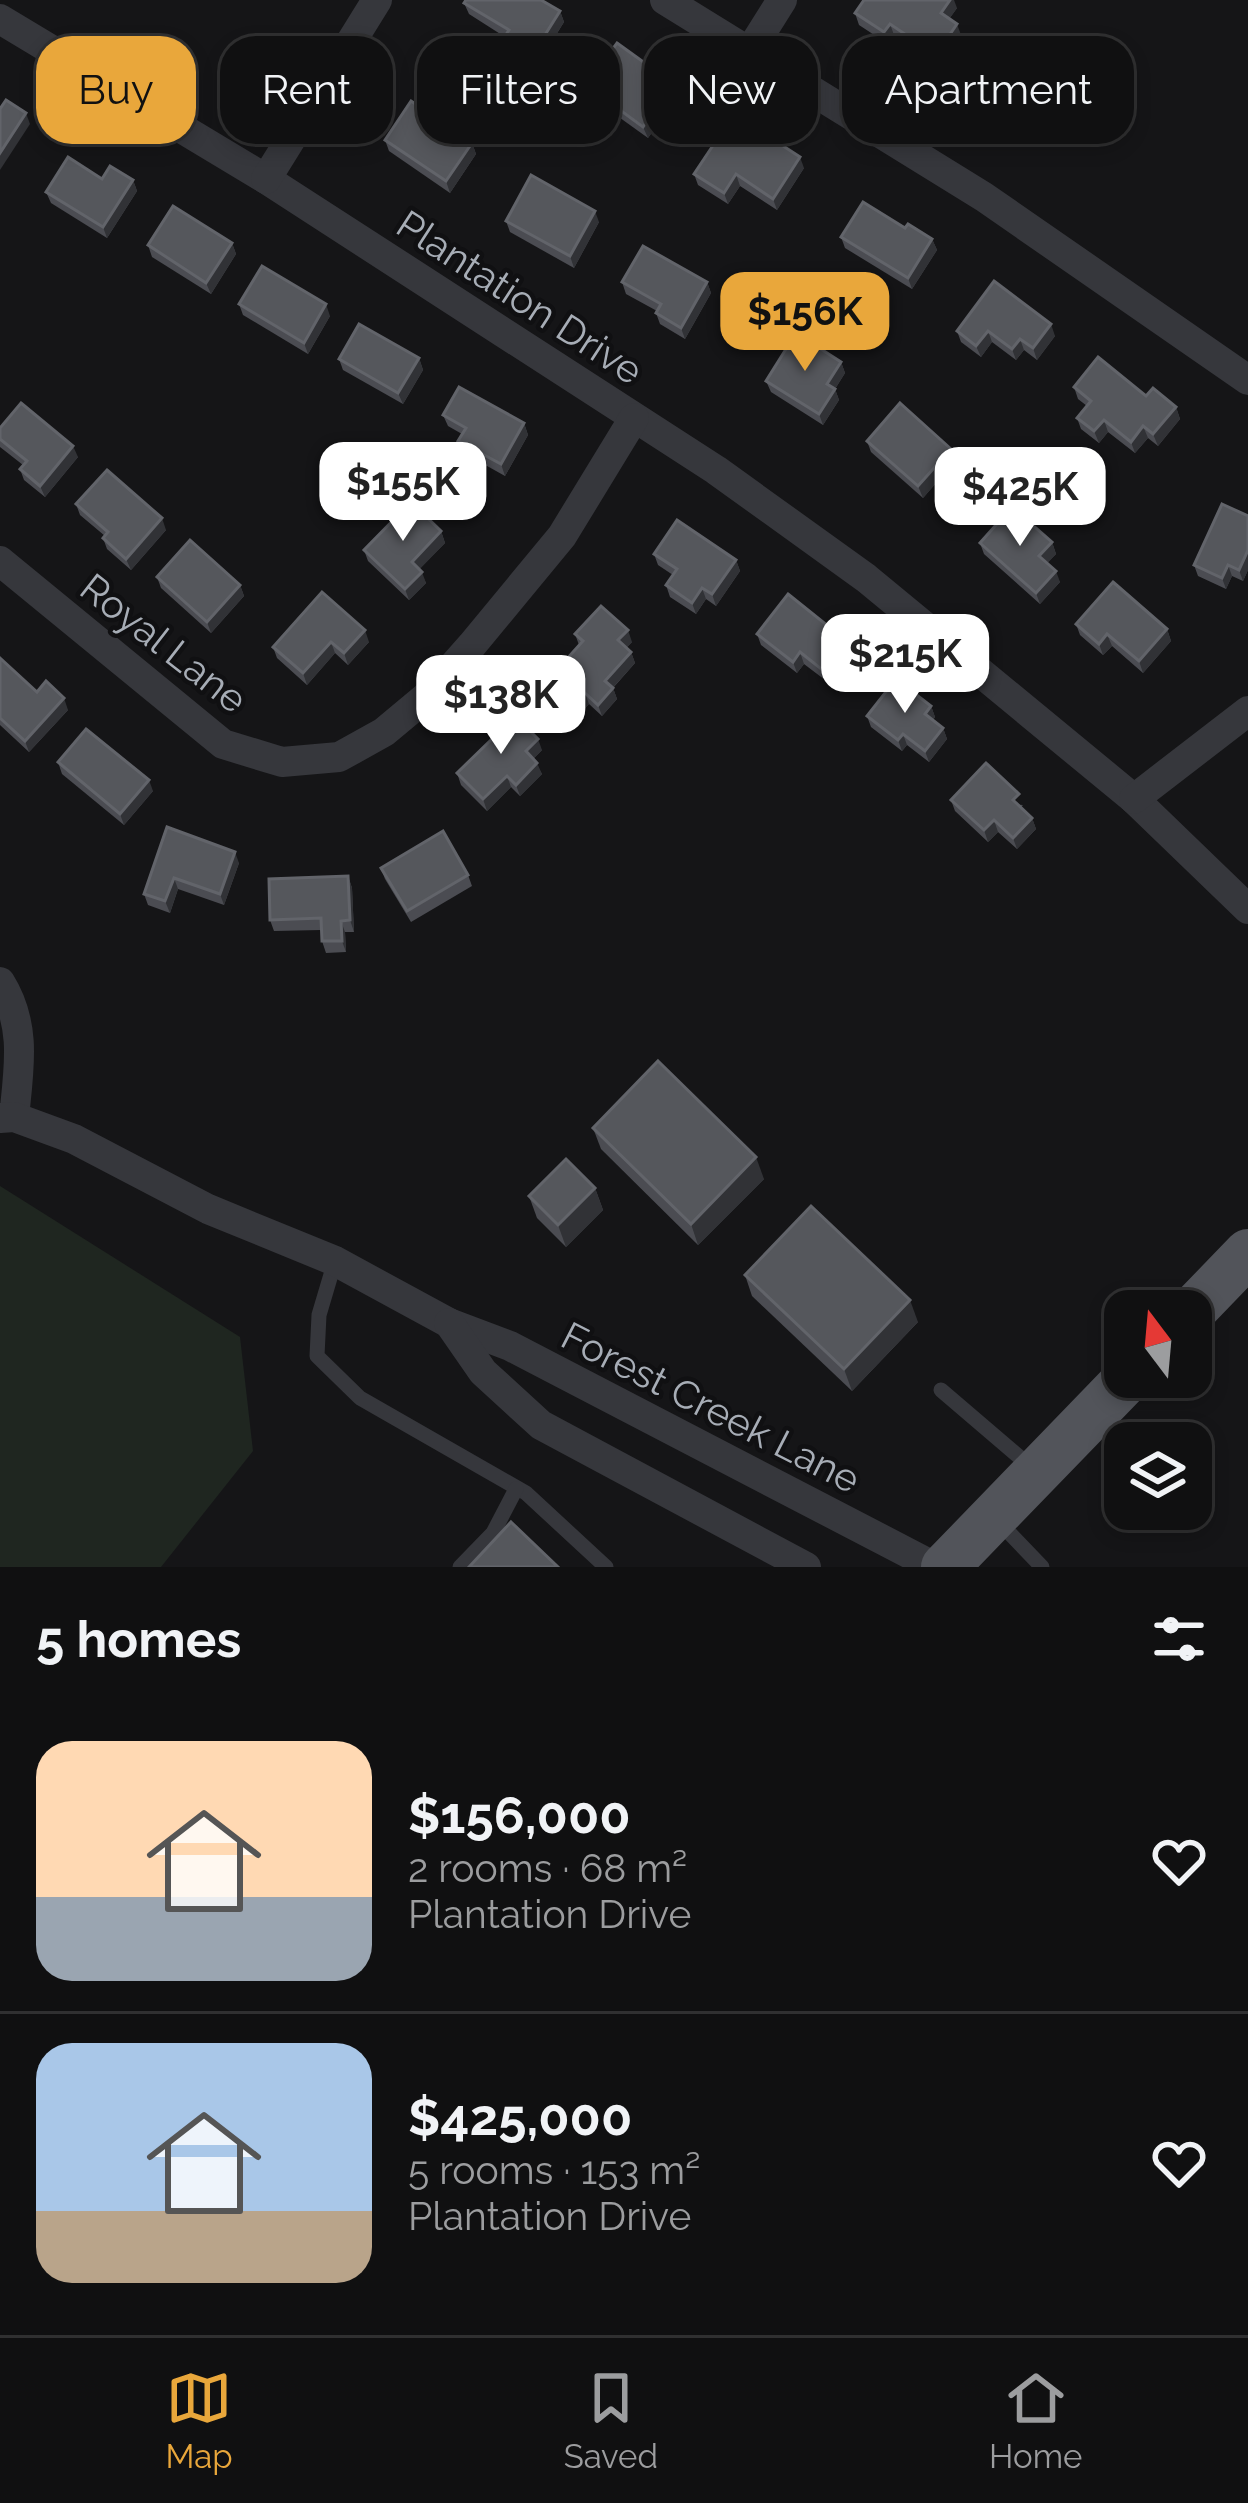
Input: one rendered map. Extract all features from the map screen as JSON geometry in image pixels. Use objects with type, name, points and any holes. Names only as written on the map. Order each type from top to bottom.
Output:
[{"type":"main road","points":[[1212,1290],[1248,1252]]},
{"type":"main road","points":[[945,1567],[1109,1398]]},
{"type":"street","points":[[266,179],[377,0]]},
{"type":"street","points":[[665,0],[725,36]]},
{"type":"street","points":[[759,36],[782,0]]},
{"type":"street","name":"Plantation Drive","points":[[0,19],[266,179],[716,470],[866,578],[1134,799],[1248,909]]},
{"type":"street","points":[[818,93],[984,197],[1248,380]]},
{"type":"street","name":"Royal Lane","points":[[0,561],[223,744],[282,762],[339,757],[384,732],[426,697],[472,645],[562,536],[634,418]]},
{"type":"street","points":[[1134,799],[1248,711]]},
{"type":"street","points":[[0,982],[15,1005],[21,1046],[7,1118]]},
{"type":"street","name":"Forest Creek Lane","points":[[7,1118],[74,1139],[208,1209],[335,1261],[449,1323],[510,1346],[935,1567]]},
{"type":"street","name":"Forest Creek Lane","points":[[449,1323],[483,1372],[541,1425],[806,1567]]},
{"type":"lane","points":[[335,1261],[319,1315],[317,1356],[360,1398],[516,1489],[606,1567]]},
{"type":"lane","points":[[941,1390],[1038,1473]]},
{"type":"lane","points":[[460,1567],[493,1534],[516,1489]]},
{"type":"lane","points":[[994,1517],[1042,1567]]},
{"type":"shaded area","points":[[0,1186],[240,1337],[253,1451],[161,1567],[0,1567]]},
{"type":"building","points":[[541,0],[560,11],[544,36],[505,36],[509,30],[464,3]]},
{"type":"building","points":[[864,0],[950,0],[941,13],[957,24],[949,36],[908,36],[890,24],[884,32],[855,13]]},
{"type":"building","points":[[620,45],[644,62],[643,127],[620,110]]},
{"type":"building","points":[[6,100],[26,113],[0,153],[0,109]]},
{"type":"building","points":[[411,101],[417,105],[417,144],[471,144],[446,181],[391,144],[393,128]]},
{"type":"building","points":[[714,144],[780,144],[800,157],[773,199],[736,174],[724,193],[694,174]]},
{"type":"building","points":[[68,157],[102,179],[110,166],[133,180],[103,227],[46,192]]},
{"type":"building","points":[[531,175],[595,211],[570,256],[506,221]]},
{"type":"building","points":[[863,202],[932,239],[908,278],[841,237]]},
{"type":"building","points":[[173,206],[232,243],[206,283],[148,245]]},
{"type":"building","points":[[643,246],[707,282],[681,328],[656,313],[661,304],[622,282]]},
{"type":"building","points":[[262,266],[326,304],[304,343],[239,304]]},
{"type":"building","points":[[994,281],[1051,324],[1033,348],[1020,339],[1012,349],[988,331],[976,346],[957,331]]},
{"type":"building","points":[[359,324],[419,358],[398,393],[339,359]]},
{"type":"building","points":[[796,333],[841,362],[827,384],[835,389],[819,414],[766,381]]},
{"type":"building","points":[[1098,357],[1146,396],[1153,388],[1176,407],[1153,434],[1143,426],[1131,442],[1104,420],[1094,431],[1077,418],[1091,401],[1074,387]]},
{"type":"building","points":[[459,387],[524,423],[501,464],[458,441],[466,428],[443,415]]},
{"type":"building","points":[[21,403],[73,446],[40,486],[20,469],[27,461],[0,439],[0,428]]},
{"type":"building","points":[[900,403],[951,449],[918,486],[867,441]]},
{"type":"building","points":[[107,470],[162,518],[126,559],[103,538],[108,532],[76,504]]},
{"type":"building","points":[[411,502],[441,531],[412,562],[422,572],[405,589],[364,550]]},
{"type":"building","points":[[1222,504],[1248,516],[1248,550],[1239,570],[1228,565],[1222,578],[1194,565]]},
{"type":"building","points":[[1012,507],[1052,542],[1039,556],[1056,571],[1036,593],[980,543]]},
{"type":"building","points":[[677,520],[736,560],[712,594],[702,588],[692,603],[666,585],[677,569],[654,554]]},
{"type":"building","points":[[190,540],[240,585],[207,622],[157,577]]},
{"type":"building","points":[[1113,582],[1167,629],[1139,661],[1107,634],[1099,644],[1076,624]]},
{"type":"building","points":[[322,592],[365,630],[344,653],[331,642],[303,673],[273,647]]},
{"type":"building","points":[[788,594],[828,626],[823,633],[843,649],[825,672],[800,652],[793,662],[757,634]]},
{"type":"building","points":[[601,606],[628,630],[618,640],[631,652],[605,681],[613,688],[598,705],[585,693],[573,706],[547,681],[583,641],[575,634]]},
{"type":"building","points":[[0,658],[37,692],[46,681],[64,698],[25,741],[0,718]]},
{"type":"building","points":[[896,679],[931,706],[925,714],[943,728],[925,751],[903,734],[898,740],[867,716]]},
{"type":"building","points":[[509,710],[538,739],[526,751],[537,763],[516,785],[507,776],[483,799],[457,773],[495,736],[489,730]]},
{"type":"building","points":[[86,729],[149,780],[120,814],[58,762]]},
{"type":"building","points":[[986,763],[1019,794],[1013,800],[1032,818],[1013,838],[994,820],[984,830],[951,800]]},
{"type":"building","points":[[167,827],[235,852],[220,894],[174,878],[165,901],[144,894]]},
{"type":"building","points":[[443,831],[468,875],[407,911],[381,868]]},
{"type":"building","points":[[348,876],[350,920],[341,921],[342,941],[322,941],[321,918],[270,920],[269,879]]},
{"type":"building","points":[[658,1061],[756,1157],[691,1224],[593,1128]]},
{"type":"building","points":[[566,1159],[595,1188],[558,1225],[529,1196]]},
{"type":"building","points":[[811,1206],[910,1300],[844,1369],[745,1275]]},
{"type":"building","points":[[511,1522],[558,1567],[469,1567]]}]
